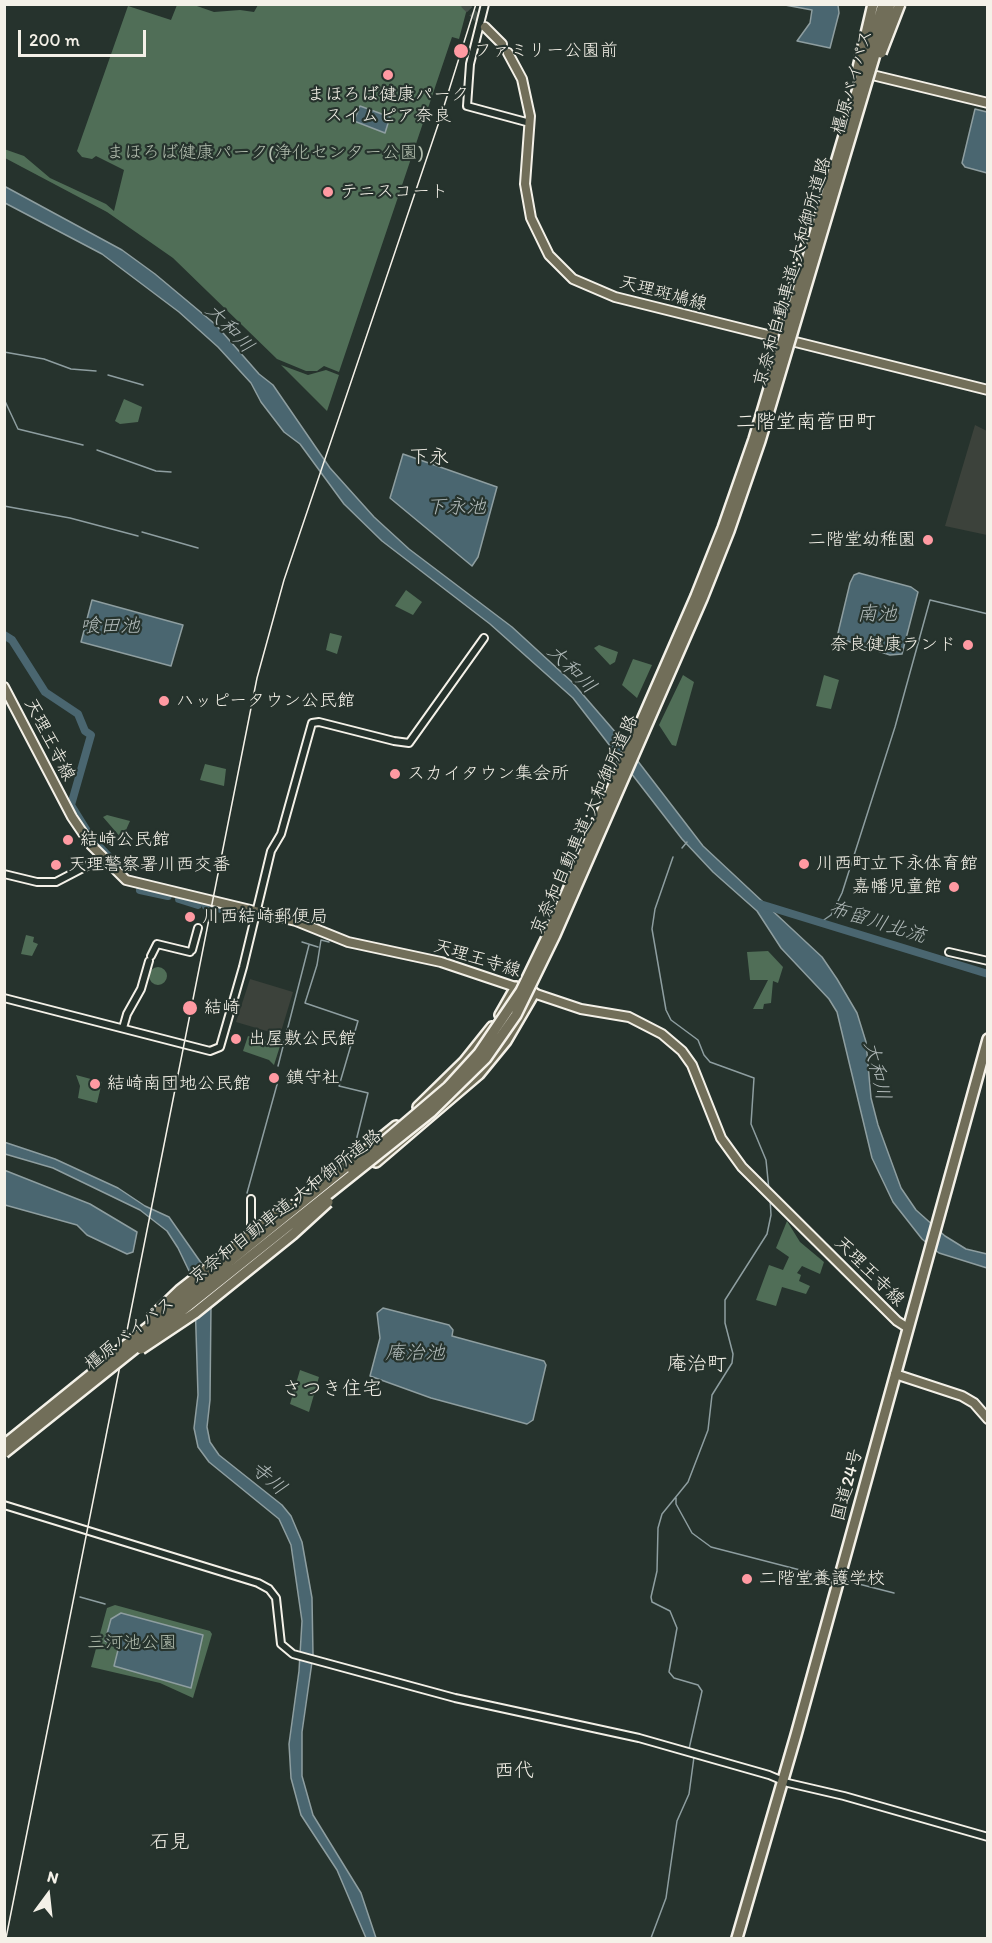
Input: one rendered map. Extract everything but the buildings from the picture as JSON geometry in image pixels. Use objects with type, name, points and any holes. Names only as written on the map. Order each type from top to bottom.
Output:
[{"type":"highway","points":[[846,127],[873,4]]},
{"type":"highway","name":"京奈和自動車道;大和御所道路","points":[[4,1454],[348,1176],[464,1071],[509,1011],[534,963],[692,605],[723,528],[754,439],[881,4]]},
{"type":"highway","name":"橿原バイパス","points":[[779,338],[881,4]]},
{"type":"highway","name":"京奈和自動車道;大和御所道路","points":[[4,1444],[432,1112],[497,1045],[529,992],[681,647],[729,531],[763,431],[891,4]]},
{"type":"highway","name":"橿原バイパス","points":[[794,341],[891,4]]},
{"type":"highway","points":[[842,165],[874,70],[900,4]]},
{"type":"highway","name":"橿原バイパス","points":[[4,1454],[126,1344],[426,1100],[464,1062],[489,1031],[516,987]]},
{"type":"highway","name":"橿原バイパス","points":[[4,1444],[104,1374],[376,1162],[479,1074],[506,1041],[534,993]]},
{"type":"highway","name":"国道24号","points":[[737,1938],[783,1781],[987,1039]]},
{"type":"highway","points":[[126,1344],[180,1290],[274,1216],[330,1180],[348,1176]]},
{"type":"highway","points":[[104,1374],[195,1313],[239,1278],[309,1220],[348,1176]]},
{"type":"main road","points":[[486,27],[502,44]]},
{"type":"main road","name":"天理斑鳩線","points":[[508,53],[522,79],[530,123],[525,184],[531,218],[549,255],[573,279],[608,295],[987,390]]},
{"type":"main road","points":[[859,71],[987,103]]},
{"type":"main road","name":"天理王寺線","points":[[4,687],[58,793],[85,838],[118,874],[134,883],[296,921],[348,942],[441,962],[581,1009],[629,1017],[672,1042],[681,1051],[697,1076],[721,1138],[742,1167],[897,1321],[908,1328]]},
{"type":"main road","points":[[896,1374],[962,1396],[974,1403],[987,1419]]},
{"type":"street","points":[[485,4],[470,64],[467,106],[530,123]]},
{"type":"street","points":[[4,998],[27,1006],[210,1051],[220,1047],[257,913],[271,851],[280,834],[312,723],[319,722],[409,743],[484,638]]},
{"type":"street","points":[[4,874],[49,883],[102,858]]},
{"type":"street","points":[[123,1028],[127,1014],[141,989],[150,958],[157,944],[191,951],[198,928]]},
{"type":"street","points":[[950,952],[987,961]]},
{"type":"street","points":[[241,1284],[250,1239],[251,1199]]},
{"type":"street","points":[[4,1505],[258,1582],[269,1589],[276,1598],[281,1644],[295,1655],[455,1698],[639,1738],[783,1781],[987,1837]]},
{"type":"shaded area","points":[[975,425],[987,431],[987,535],[945,526]]},
{"type":"shaded area","points":[[250,979],[293,992],[280,1035],[236,1022]]},
{"type":"green space","name":"まほろば健康パーク(浄化センター公園)","points":[[177,5],[194,5],[214,12],[240,10],[254,12],[258,5],[468,5],[459,39],[452,37],[339,372],[324,366],[317,371],[306,371],[277,359],[173,258],[107,212],[5,158],[4,149],[24,156],[50,178],[106,204],[114,211],[124,170],[96,156],[92,159],[82,157],[77,151],[128,6],[171,20]]},
{"type":"green space","points":[[281,365],[308,375],[326,370],[339,375],[327,411]]},
{"type":"green space","points":[[124,399],[142,407],[138,422],[120,424],[115,421]]},
{"type":"green space","points":[[406,590],[422,602],[413,615],[395,606]]},
{"type":"green space","points":[[330,633],[342,636],[337,654],[326,650]]},
{"type":"green space","points":[[599,645],[618,652],[615,662],[610,665],[594,648]]},
{"type":"green space","points":[[633,659],[652,665],[637,698],[622,685]]},
{"type":"green space","points":[[683,675],[694,682],[676,746],[672,745],[659,725]]},
{"type":"green space","points":[[824,675],[839,680],[831,709],[816,706]]},
{"type":"green space","points":[[205,764],[226,769],[224,786],[200,780]]},
{"type":"green space","points":[[107,815],[130,821],[122,839],[103,817]]},
{"type":"green space","points":[[26,935],[34,937],[33,942],[38,944],[32,956],[21,954]]},
{"type":"green space","points":[[768,951],[783,967],[778,983],[773,981],[771,1003],[764,1004],[763,1009],[753,1009],[768,980],[750,980],[747,952]]},
{"type":"green space","points":[[158,967],[164,970],[167,976],[164,982],[158,985],[152,982],[149,976],[152,970]]},
{"type":"green space","points":[[248,1036],[280,1046],[274,1065],[269,1060],[243,1051]]},
{"type":"green space","points":[[76,1075],[102,1082],[97,1103],[78,1098],[80,1086]]},
{"type":"green space","points":[[787,1221],[800,1242],[824,1262],[820,1274],[802,1266],[797,1273],[801,1275],[799,1281],[810,1286],[806,1294],[782,1287],[776,1306],[756,1300],[769,1265],[783,1270],[789,1257],[776,1248]]},
{"type":"green space","points":[[300,1370],[319,1377],[309,1412],[290,1404]]},
{"type":"green space","name":"三河池公園","points":[[115,1605],[210,1631],[212,1634],[193,1698],[160,1683],[91,1667],[107,1608]]},
{"type":"water","points":[[785,5],[838,5],[839,13],[830,48],[797,41],[810,23],[812,10]]},
{"type":"water","points":[[360,106],[390,117],[385,133],[354,121]]},
{"type":"water","points":[[975,109],[987,112],[987,173],[965,167],[962,163]]},
{"type":"water","points":[[4,186],[122,250],[155,274],[216,325],[259,374],[273,385],[330,468],[374,517],[409,549],[512,627],[572,682],[617,734],[703,846],[822,957],[857,1013],[866,1042],[871,1098],[878,1125],[901,1188],[916,1210],[945,1236],[966,1249],[987,1254],[987,1268],[939,1253],[922,1239],[893,1202],[872,1158],[837,1012],[829,999],[781,948],[757,911],[713,872],[682,839],[573,698],[490,624],[382,541],[344,504],[300,444],[284,432],[261,402],[251,383],[218,347],[179,312],[102,254],[5,203]]},
{"type":"water","name":"下永池","points":[[403,454],[497,487],[478,557],[472,566],[390,498]]},
{"type":"water","name":"南池","points":[[859,573],[911,587],[918,592],[902,654],[890,655],[841,639],[838,633],[850,583],[854,575]]},
{"type":"water","name":"喰田池","points":[[92,600],[183,625],[171,666],[81,642]]},
{"type":"water","points":[[4,1142],[55,1159],[118,1188],[145,1206],[169,1217],[204,1267],[211,1305],[210,1400],[207,1427],[210,1442],[219,1455],[282,1505],[291,1516],[302,1542],[312,1598],[313,1655],[302,1732],[302,1776],[313,1815],[361,1893],[376,1938],[366,1938],[337,1870],[301,1815],[291,1778],[289,1744],[299,1671],[302,1621],[291,1545],[279,1519],[209,1462],[198,1447],[194,1428],[198,1395],[195,1299],[190,1273],[167,1231],[140,1210],[53,1168],[5,1154]]},
{"type":"water","points":[[4,1170],[90,1204],[137,1232],[133,1252],[127,1254],[87,1235],[77,1225],[5,1205]]},
{"type":"water","name":"庵治池","points":[[383,1308],[449,1325],[453,1330],[452,1336],[544,1361],[546,1365],[533,1420],[527,1424],[431,1398],[370,1376],[380,1338],[377,1313]]},
{"type":"water","name":"三河池公園","points":[[121,1613],[203,1635],[191,1688],[114,1666],[119,1646],[105,1641],[111,1619]]},
{"type":"waterway","points":[[4,352],[44,359],[71,369],[96,371]]},
{"type":"waterway","points":[[108,375],[143,385]]},
{"type":"waterway","points":[[4,399],[18,429],[83,445]]},
{"type":"waterway","points":[[97,450],[156,471],[171,472]]},
{"type":"waterway","points":[[4,506],[70,518],[138,536]]},
{"type":"waterway","points":[[142,532],[198,548]]},
{"type":"waterway","points":[[818,924],[831,915],[842,893],[895,727],[930,600],[988,614]]},
{"type":"waterway","points":[[4,635],[12,640],[45,692],[78,714],[85,731],[91,735],[71,805],[92,839],[118,866]]},
{"type":"waterway","points":[[682,848],[687,842]]},
{"type":"waterway","points":[[673,857],[655,909],[652,929],[666,1010],[671,1020],[698,1040],[704,1055],[710,1062],[754,1078],[751,1124],[766,1160],[769,1190]]},
{"type":"waterway","points":[[140,890],[168,896]]},
{"type":"waterway","points":[[179,899],[198,905]]},
{"type":"waterway","name":"布留川北流","points":[[760,904],[988,974]]},
{"type":"waterway","points":[[206,906],[227,910]]},
{"type":"waterway","points":[[329,942],[321,940],[317,965],[305,1003],[358,1021],[339,1086],[368,1093],[354,1149]]},
{"type":"waterway","points":[[302,942],[318,947]]},
{"type":"waterway","points":[[278,1066],[309,945]]},
{"type":"waterway","points":[[247,1193],[278,1081]]},
{"type":"waterway","points":[[689,1749],[702,1691],[698,1685],[674,1678],[669,1672],[677,1628],[670,1611],[652,1602],[651,1597],[657,1571],[658,1528],[662,1514],[688,1482],[708,1430],[712,1395],[732,1363],[733,1354],[725,1323],[725,1300],[767,1234],[771,1215],[770,1198]]},
{"type":"waterway","points":[[676,1498],[676,1504],[692,1533],[711,1547],[835,1579]]},
{"type":"waterway","points":[[843,1580],[894,1593]]},
{"type":"waterway","points":[[80,1597],[105,1604]]},
{"type":"waterway","points":[[651,1938],[666,1898],[677,1821],[689,1794],[694,1757]]},
{"type":"tunnel","points":[[464,4],[484,25]]},
{"type":"railway","points":[[6,1938],[257,678],[284,580],[439,122],[476,4]]},
{"type":"place","name":"ファミリー公園前","points":[[461,51]]},
{"type":"place","name":"まほろば健康パーク スイムピア奈良","points":[[388,75]]},
{"type":"place","name":"テニスコート","points":[[328,192]]},
{"type":"place","name":"二階堂幼稚園","points":[[928,540]]},
{"type":"place","name":"奈良健康ランド","points":[[968,645]]},
{"type":"place","name":"ハッピータウン公民館","points":[[164,701]]},
{"type":"place","name":"スカイタウン集会所","points":[[395,774]]},
{"type":"place","name":"結崎公民館","points":[[68,840]]},
{"type":"place","name":"川西町立下永体育館","points":[[804,864]]},
{"type":"place","name":"天理警察署川西交番","points":[[56,865]]},
{"type":"place","name":"嘉幡児童館","points":[[954,887]]},
{"type":"place","name":"川西結崎郵便局","points":[[190,917]]},
{"type":"place","name":"結崎","points":[[190,1008]]},
{"type":"place","name":"出屋敷公民館","points":[[236,1039]]},
{"type":"place","name":"鎮守社","points":[[274,1078]]},
{"type":"place","name":"結崎南団地公民館","points":[[95,1084]]},
{"type":"place","name":"二階堂養護学校","points":[[747,1579]]},
{"type":"district","name":"二階堂南菅田町","points":[[806,423]]},
{"type":"district","name":"下永","points":[[429,458]]},
{"type":"district","name":"庵治町","points":[[697,1365]]},
{"type":"district","name":"さつき住宅","points":[[332,1390]]},
{"type":"district","name":"西代","points":[[514,1772]]},
{"type":"district","name":"石見","points":[[170,1843]]},
{"type":"water label","name":"大和川","points":[[229,329]]},
{"type":"water label","name":"大和川","points":[[571,670]]},
{"type":"water label","name":"大和川","points":[[876,1071]]},
{"type":"water label","name":"寺川","points":[[268,1479]]}]
